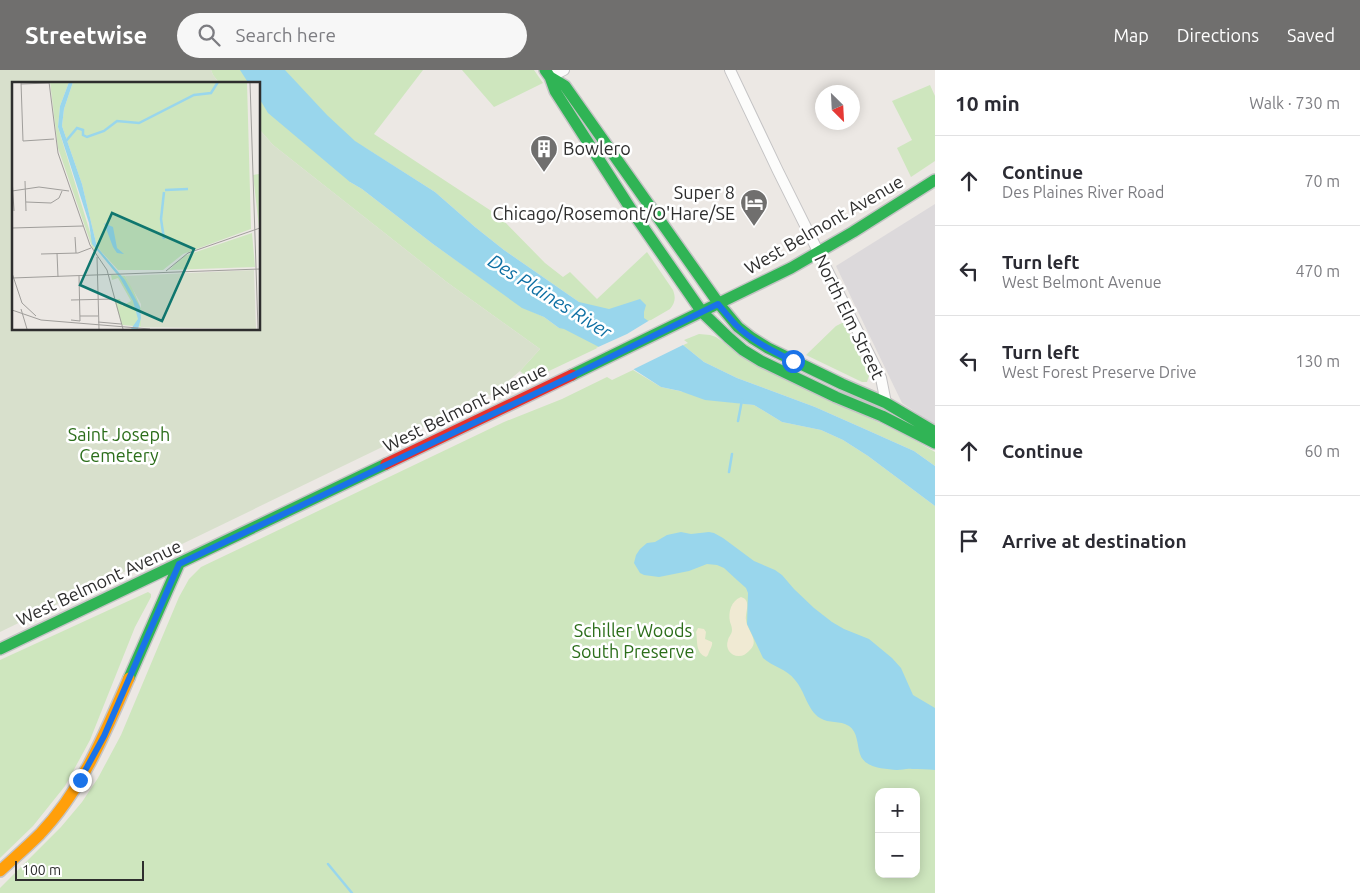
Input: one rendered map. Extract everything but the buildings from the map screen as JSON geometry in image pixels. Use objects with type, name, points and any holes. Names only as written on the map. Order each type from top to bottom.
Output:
[{"type":"main road","points":[[548,73],[565,86],[718,304],[738,327],[768,348],[886,403],[935,432]]},
{"type":"main road","points":[[548,73],[555,91],[627,204],[702,312],[728,337],[743,350],[761,360],[836,397],[882,416],[935,443]]},
{"type":"main road","name":"West Belmont Avenue","points":[[0,649],[590,367],[791,268],[935,180]]},
{"type":"main road","points":[[0,871],[40,834],[67,800],[94,758],[179,564]]},
{"type":"street","points":[[548,73],[564,70]]},
{"type":"street","name":"North Elm Street","points":[[730,70],[818,253],[881,378],[886,403]]},
{"type":"shaded area","points":[[935,204],[935,425],[902,403],[836,266]]},
{"type":"green space","name":"Saint Joseph Cemetery","points":[[0,70],[211,70],[218,82],[12,82],[12,330],[260,330],[260,130],[273,145],[448,283],[540,349],[520,371],[494,393],[0,632]]},
{"type":"green space","points":[[211,70],[423,70],[374,134],[499,216],[545,263],[563,277],[570,272],[597,299],[647,252],[673,290],[675,298],[673,305],[670,309],[627,334],[530,380],[520,371],[540,349],[448,283],[273,145],[260,130],[260,82],[218,82]],"holes":[[[364,147],[435,192],[504,250],[579,302],[559,328],[544,317],[522,307],[350,182]]]},
{"type":"green space","points":[[462,70],[534,70],[543,83],[494,107]]},
{"type":"green space","points":[[930,85],[935,96],[935,161],[911,177],[897,148],[912,140],[892,101]]},
{"type":"green space","points":[[844,322],[869,376],[867,382],[862,382],[806,355],[836,326]]},
{"type":"green space","points":[[699,334],[716,337],[752,362],[909,437],[935,452],[935,466],[914,451],[815,407],[737,378],[704,362],[683,345],[688,343],[684,340]]},
{"type":"green space","name":"Schiller Woods South Preserve","points":[[633,370],[661,387],[730,402],[754,405],[782,422],[821,430],[843,440],[868,456],[935,506],[935,893],[0,893],[0,888],[61,827],[82,802],[98,778],[121,735],[179,597],[189,579],[201,567],[504,422],[562,399],[607,377],[612,380]]},
{"type":"green space","points":[[148,592],[151,594],[151,597],[135,627],[90,740],[65,786],[33,826],[0,858],[0,660]]},
{"type":"sand","points":[[741,597],[747,603],[746,620],[754,643],[747,653],[736,656],[728,649],[727,643],[732,631],[729,618],[731,607]]},
{"type":"sand","points":[[698,628],[704,629],[706,632],[705,639],[712,642],[706,657],[702,655],[698,646],[696,632]]},
{"type":"water","name":"Des Plaines River","points":[[240,70],[285,70],[327,115],[355,141],[435,192],[504,250],[579,302],[609,309],[640,299],[646,305],[644,318],[704,362],[737,378],[815,407],[914,451],[935,466],[935,506],[868,456],[843,440],[821,430],[782,422],[754,405],[705,400],[680,391],[661,387],[599,347],[559,328],[544,317],[522,308],[350,182],[268,113],[260,100],[260,82],[248,82]]},
{"type":"water","points":[[681,532],[691,534],[709,532],[723,538],[754,561],[782,575],[814,608],[832,622],[869,639],[892,658],[901,668],[913,695],[935,708],[935,770],[897,770],[870,765],[862,759],[856,735],[849,726],[823,720],[816,715],[792,676],[763,658],[747,624],[748,593],[746,588],[724,568],[707,564],[689,571],[659,577],[640,573],[634,563],[640,549],[647,543],[655,542],[667,535]]},
{"type":"pier","points":[[650,320],[685,344],[630,371],[596,348],[627,334]]},
{"type":"waterway","points":[[738,421],[742,400]]},
{"type":"waterway","points":[[729,472],[732,454]]},
{"type":"waterway","points":[[328,864],[352,893]]},
{"type":"traffic: fast","points":[[545,70],[550,77],[555,91],[634,214],[702,312],[728,337],[743,350],[761,361],[836,397],[882,416],[935,443]]},
{"type":"traffic: fast","points":[[550,77],[565,86],[719,304],[738,327],[768,348],[886,403],[935,432]]},
{"type":"traffic: fast","points":[[572,375],[791,268],[853,232],[935,180]]},
{"type":"traffic: fast","points":[[0,649],[386,464]]},
{"type":"traffic: fast","points":[[129,678],[179,564]]},
{"type":"traffic: slow","points":[[0,871],[40,834],[68,799],[91,760],[129,678]]},
{"type":"traffic: jam","points":[[386,464],[572,375]]},
{"type":"place","name":"Bowlero","points":[[544,173]]},
{"type":"place","name":"Super 8 Chicago/Rosemont/O'Hare/SE","points":[[754,227]]},
{"type":"route","points":[[80,780],[94,758],[179,564],[718,304],[738,327],[752,338],[793,361]]}]
